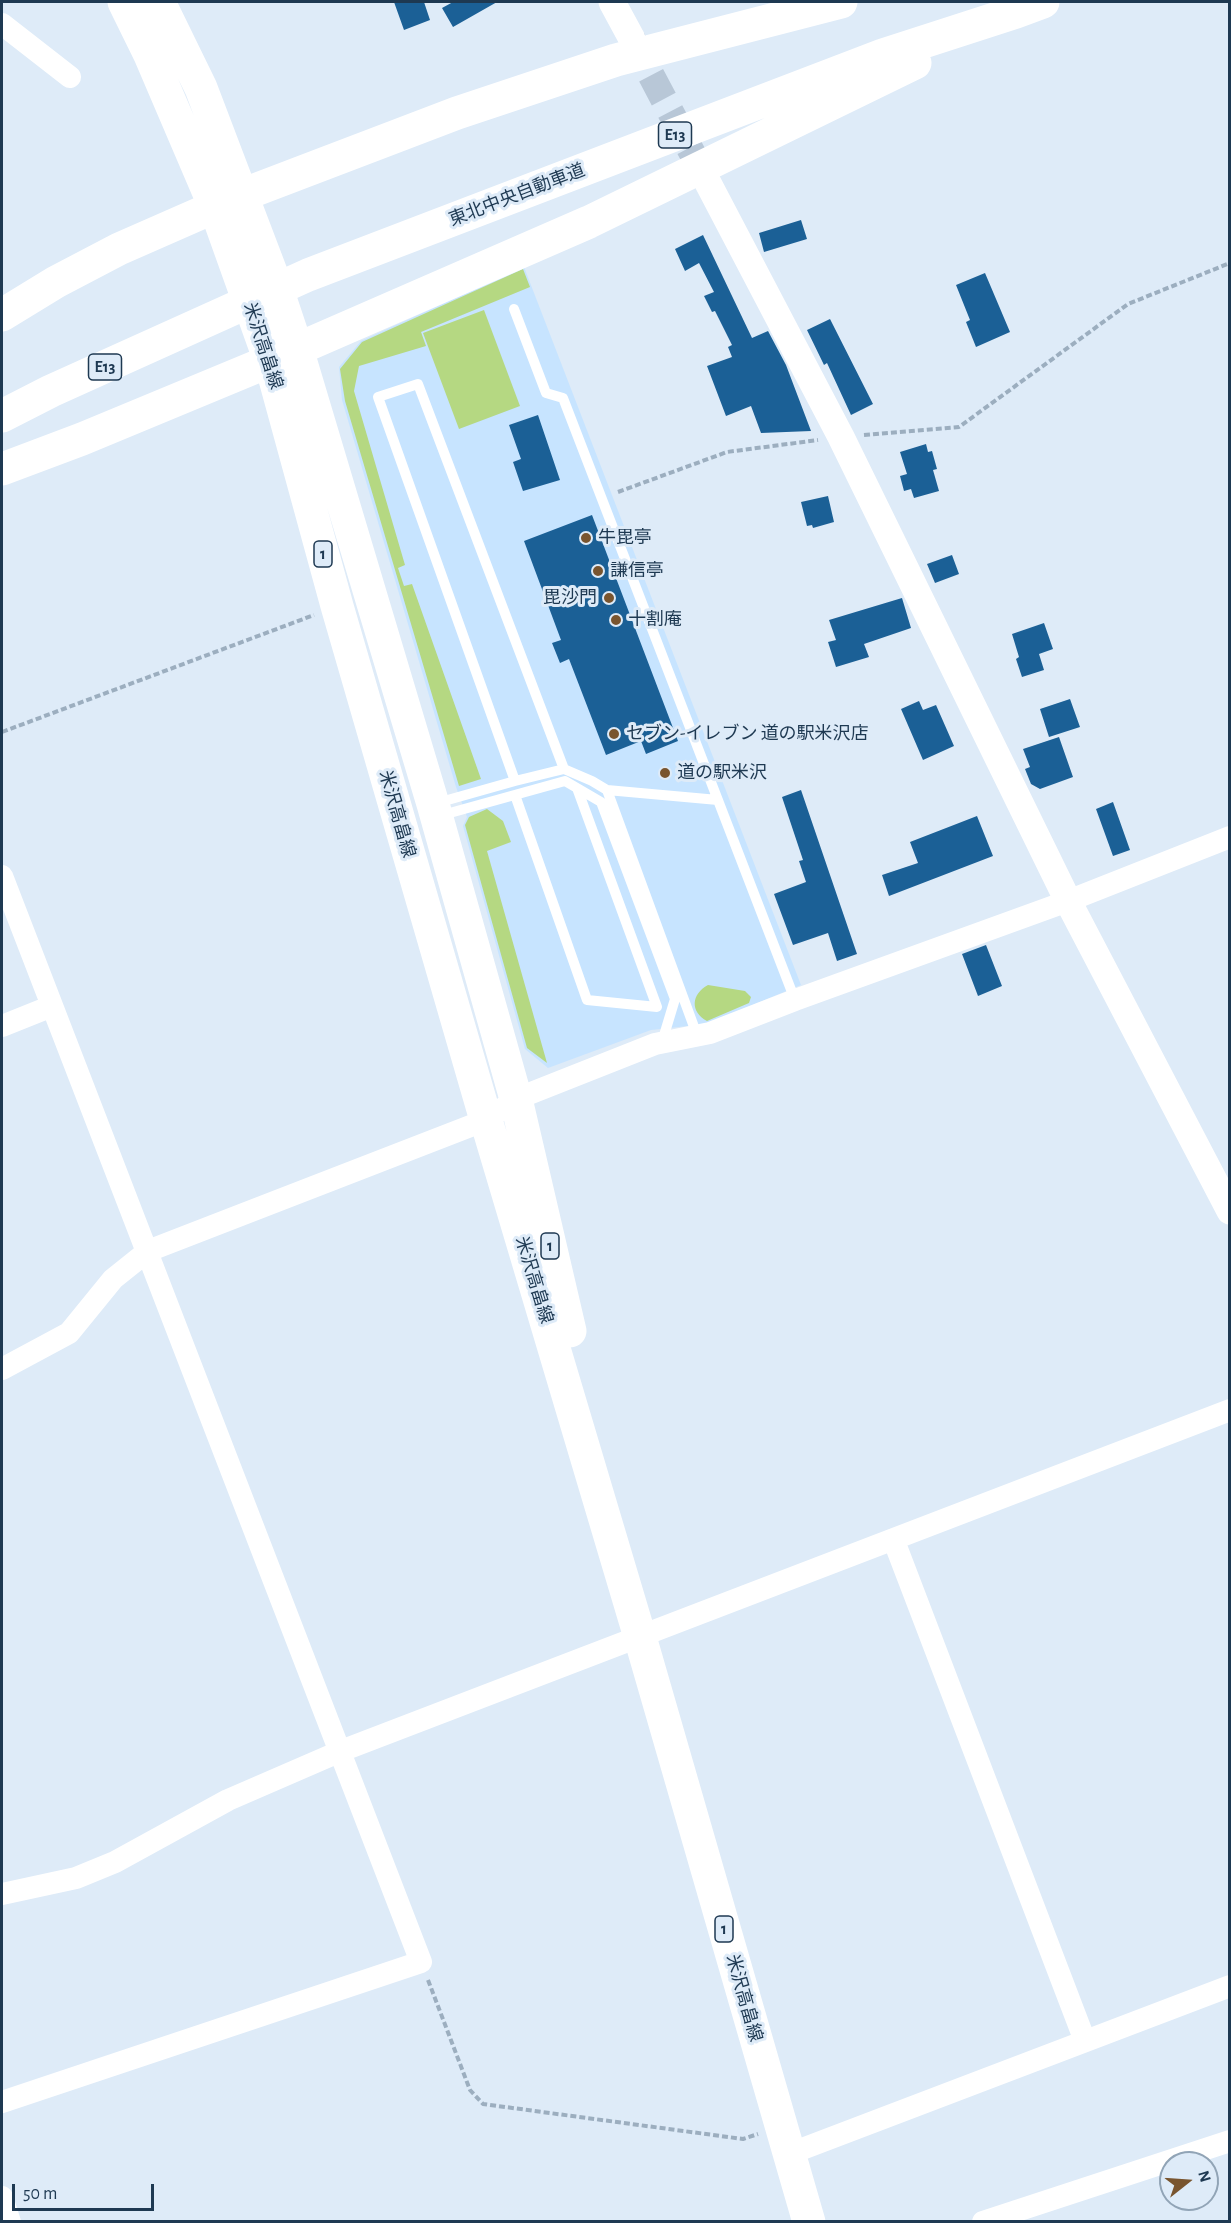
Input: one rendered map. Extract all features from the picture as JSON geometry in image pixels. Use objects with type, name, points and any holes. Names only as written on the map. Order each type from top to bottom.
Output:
[{"type":"main road","name":"米沢高畠線","points":[[124,2],[228,201]]},
{"type":"main road","name":"米沢高畠線","points":[[159,2],[201,88],[228,201],[283,355],[435,811],[516,1099],[640,1637]]},
{"type":"main road","points":[[2,315],[56,282],[119,249],[228,201],[457,113],[616,60],[841,2]]},
{"type":"main road","name":"東北中央自動車道","points":[[2,394],[648,123],[975,2]]},
{"type":"main road","points":[[2,469],[82,439],[283,355],[589,222],[1030,7]]},
{"type":"main road","name":"東北中央自動車道","points":[[305,266],[884,55],[1030,7]]},
{"type":"main road","name":"東北中央自動車道","points":[[2,416],[206,309]]},
{"type":"main road","name":"米沢高畠線","points":[[283,355],[337,606],[809,2222]]},
{"type":"street","points":[[612,2],[632,39]]},
{"type":"street","points":[[2,24],[70,77]]},
{"type":"street","points":[[708,183],[842,437],[1068,901],[1230,1211]]},
{"type":"street","points":[[2,1369],[69,1334],[113,1279],[148,1251],[486,1120],[516,1099],[662,1043],[710,1033],[795,999],[1068,901],[1230,837]]},
{"type":"street","points":[[2,876],[421,1962],[2,2102]]},
{"type":"street","points":[[2,1026],[52,1006]]},
{"type":"street","points":[[2,1894],[76,1878],[115,1862],[228,1800],[341,1751],[894,1541],[1230,1410]]},
{"type":"street","points":[[894,1541],[1085,2041]]},
{"type":"street","points":[[785,2140],[1085,2041],[1230,1986]]},
{"type":"street","points":[[996,2219],[1230,2141]]},
{"type":"street","points":[[2,2197],[10,2222]]},
{"type":"lane","points":[[514,309],[546,393],[563,398],[795,999]]},
{"type":"lane","points":[[515,781],[378,397],[418,384],[564,769]]},
{"type":"lane","points":[[435,811],[515,781],[564,769],[607,790],[718,800]]},
{"type":"lane","points":[[435,811],[515,795],[565,781],[602,802],[675,999],[662,1043]]},
{"type":"lane","points":[[515,795],[586,1000],[657,1007],[577,788]]},
{"type":"lane","points":[[607,790],[697,1035]]},
{"type":"path","points":[[618,492],[727,452],[842,437],[959,427],[1128,304],[1230,263]]},
{"type":"path","points":[[2,732],[337,606]]},
{"type":"path","points":[[421,1962],[470,2090],[483,2104],[743,2139],[785,2140]]},
{"type":"shaded area","name":"道の駅米沢","points":[[524,267],[801,985],[706,1024],[651,1030],[548,1068],[525,1049],[463,826],[467,817],[456,787],[342,400],[339,367],[361,341]]},
{"type":"green space","points":[[523,269],[530,287],[421,332],[426,346],[359,366],[354,391],[405,565],[398,568],[404,586],[412,584],[481,779],[459,786],[345,401],[340,369],[362,342]]},
{"type":"green space","points":[[484,310],[520,406],[459,429],[423,333]]},
{"type":"green space","points":[[487,809],[503,821],[511,842],[487,851],[547,1063],[527,1048],[465,825],[469,817]]},
{"type":"green space","points":[[708,985],[745,991],[751,997],[749,1003],[707,1021],[698,1013],[695,1003],[698,993]]},
{"type":"building","points":[[394,2],[424,2],[430,20],[404,30]]},
{"type":"building","points":[[453,2],[497,2],[453,27],[442,8]]},
{"type":"building","points":[[801,220],[807,239],[764,252],[759,233]]},
{"type":"building","points":[[703,235],[752,338],[768,331],[786,365],[811,431],[761,433],[751,406],[726,416],[707,366],[732,357],[728,347],[732,345],[715,311],[712,312],[704,296],[714,292],[699,263],[685,271],[675,249]]},
{"type":"building","points":[[985,273],[1010,332],[976,347],[966,322],[970,320],[956,285]]},
{"type":"building","points":[[830,319],[873,404],[851,415],[827,363],[824,365],[807,330]]},
{"type":"building","points":[[538,415],[560,480],[523,491],[513,462],[521,459],[509,425]]},
{"type":"building","points":[[926,444],[928,452],[932,451],[937,469],[933,470],[939,491],[914,498],[911,489],[904,491],[900,476],[907,474],[900,452]]},
{"type":"building","points":[[828,496],[834,522],[813,528],[812,525],[807,526],[801,502]]},
{"type":"building","points":[[592,515],[678,741],[646,754],[641,741],[606,755],[569,659],[560,663],[552,643],[561,640],[524,541]]},
{"type":"building","points":[[952,555],[959,574],[935,583],[927,564]]},
{"type":"building","points":[[902,598],[911,628],[864,644],[869,657],[836,667],[828,642],[836,640],[829,620]]},
{"type":"building","points":[[1044,623],[1053,649],[1039,654],[1044,670],[1022,677],[1012,634]]},
{"type":"building","points":[[1070,699],[1080,727],[1049,737],[1040,709]]},
{"type":"building","points":[[919,701],[923,710],[936,705],[954,746],[923,760],[901,709]]},
{"type":"building","points":[[1059,737],[1073,777],[1040,789],[1031,784],[1025,769],[1030,767],[1023,749]]},
{"type":"building","points":[[801,790],[857,954],[837,961],[828,933],[793,945],[774,894],[806,882],[799,861],[803,860],[782,797]]},
{"type":"building","points":[[1113,802],[1130,850],[1113,856],[1096,809]]},
{"type":"building","points":[[977,816],[993,856],[889,896],[882,875],[918,863],[910,842]]},
{"type":"building","points":[[986,945],[1002,986],[978,996],[962,954]]},
{"type":"tunnel","points":[[632,39],[708,183]]},
{"type":"place","name":"牛毘亭","points":[[586,538]]},
{"type":"place","name":"謙信亭","points":[[598,571]]},
{"type":"place","name":"毘沙門","points":[[609,598]]},
{"type":"place","name":"十割庵","points":[[616,620]]},
{"type":"place","name":"セブン-イレブン 道の駅米沢店","points":[[614,734]]},
{"type":"place","name":"道の駅米沢","points":[[665,773]]}]
